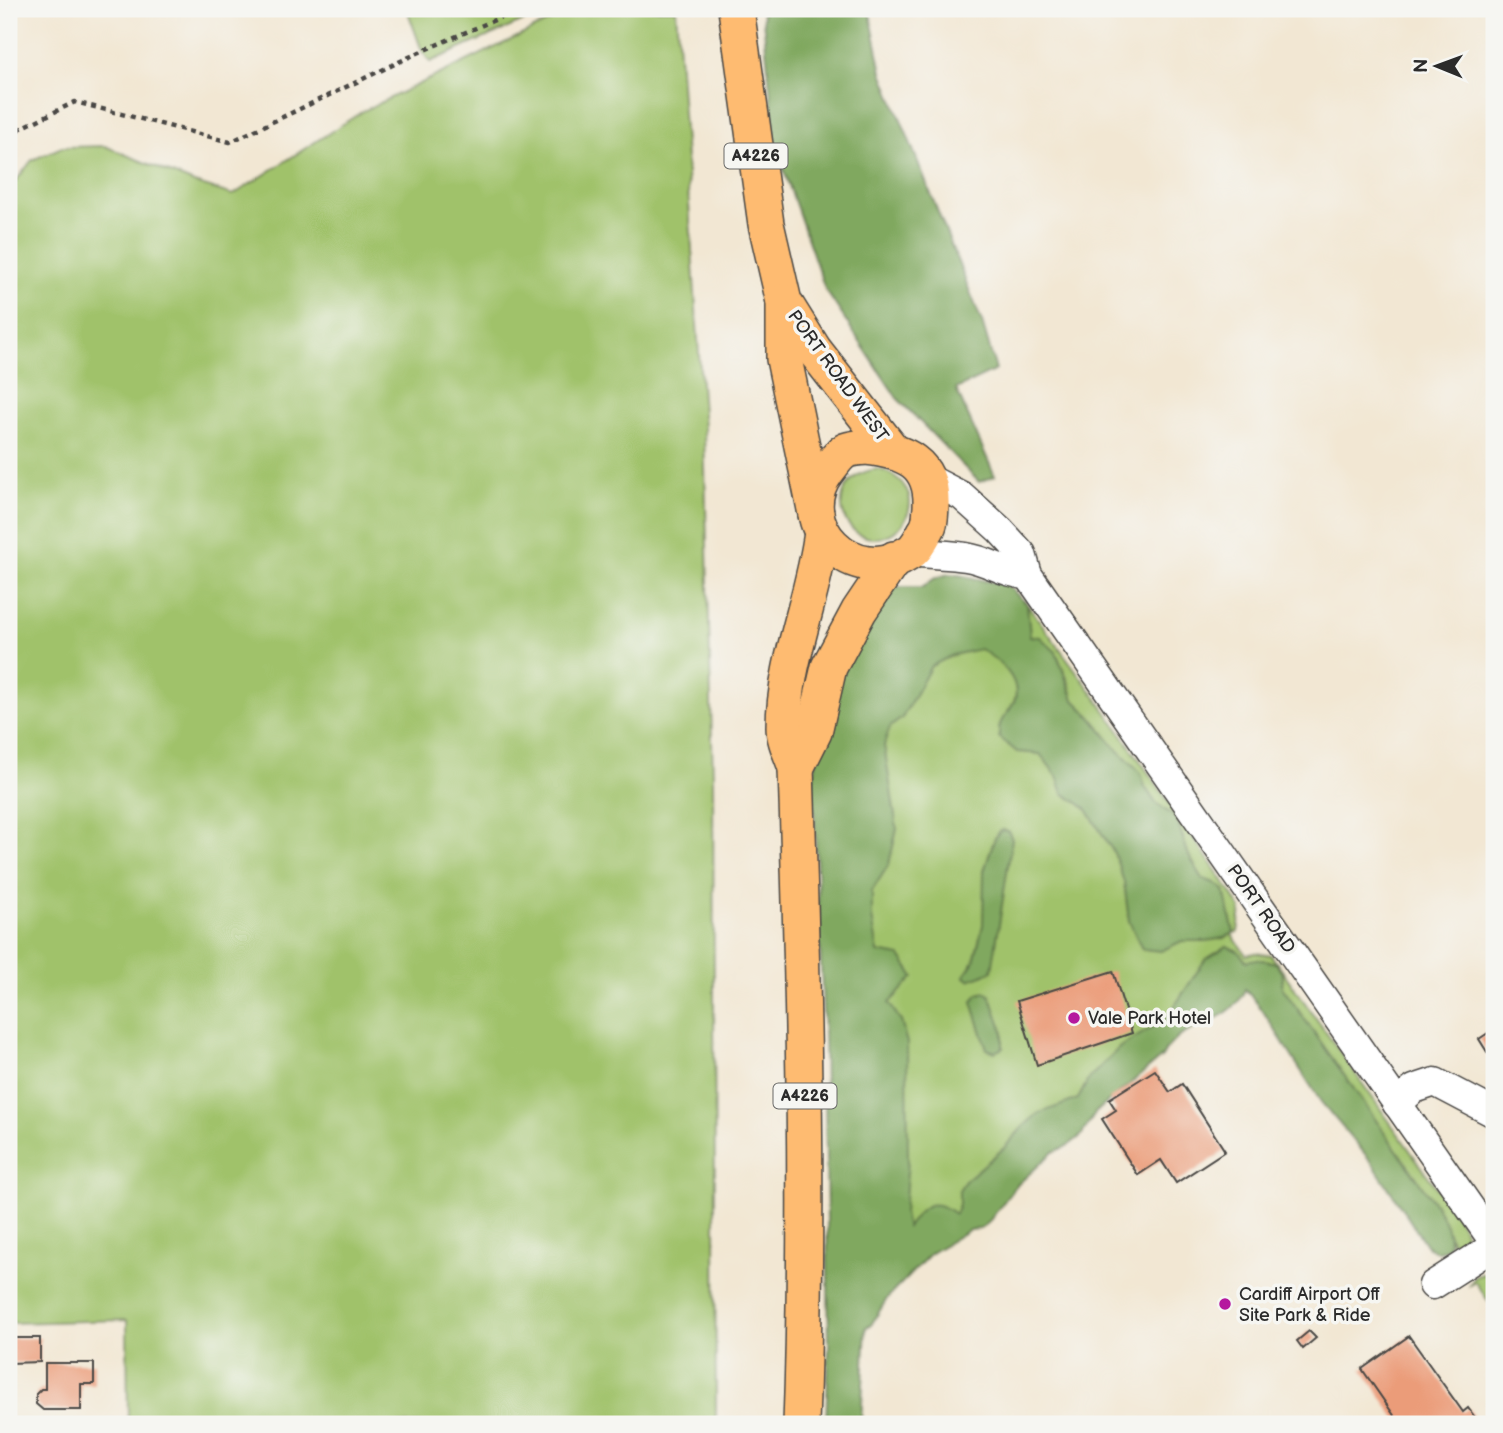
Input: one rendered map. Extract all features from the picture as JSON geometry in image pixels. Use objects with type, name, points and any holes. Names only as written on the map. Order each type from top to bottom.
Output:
[{"type":"main road","name":"PORT ROAD WEST","points":[[736,9],[766,224],[783,302],[784,359],[819,523]]},
{"type":"main road","name":"PORT ROAD WEST","points":[[783,302],[814,350],[892,450]]},
{"type":"main road","name":"A4226","points":[[796,768],[814,732],[829,667],[859,611],[903,555],[930,526],[931,494],[925,477],[915,463],[892,450],[866,447],[845,451],[822,478],[816,496],[819,523],[818,562],[788,688],[783,730],[796,768],[804,1021],[806,1215],[802,1424]]},
{"type":"main road","points":[[819,523],[842,555],[866,563],[884,563],[903,555]]},
{"type":"street","name":"PORT ROAD","points":[[925,477],[962,496],[1022,554],[1028,575],[1494,1244]]},
{"type":"street","points":[[903,555],[965,557],[988,562],[1010,574],[1028,575]]},
{"type":"street","points":[[1397,1104],[1414,1089],[1435,1082],[1494,1113]]},
{"type":"street","points":[[1433,1285],[1494,1244]]},
{"type":"path","points":[[9,134],[75,102],[230,142],[422,51],[520,9]]},
{"type":"green space","points":[[407,9],[551,9],[430,62],[422,51]]},
{"type":"green space","points":[[575,9],[676,9],[704,429],[713,778],[716,1424],[128,1424],[127,1320],[9,1323],[9,190],[32,160],[62,147],[105,146],[194,183],[233,195],[363,111]]},
{"type":"green space","points":[[762,9],[869,9],[882,72],[982,322],[996,370],[956,389],[995,476],[979,482],[897,398],[825,289],[776,148]]},
{"type":"green space","points":[[878,469],[900,481],[910,501],[904,521],[895,531],[886,536],[870,538],[857,533],[848,523],[843,511],[842,497],[848,485],[860,475]]},
{"type":"green space","points":[[949,574],[1006,584],[1027,604],[1030,636],[1040,637],[1056,652],[1074,700],[1141,773],[1145,787],[1155,802],[1176,818],[1189,856],[1203,879],[1224,890],[1234,933],[1207,941],[1182,941],[1161,951],[1142,949],[1129,921],[1124,882],[1114,853],[1086,808],[1063,793],[1057,776],[1040,754],[1017,752],[999,737],[1001,721],[1014,702],[1016,694],[1015,685],[1007,671],[980,649],[953,655],[931,666],[902,718],[890,727],[884,745],[897,829],[889,864],[872,891],[872,917],[878,952],[900,956],[914,977],[889,1003],[901,1021],[907,1043],[908,1160],[904,1214],[907,1227],[922,1209],[933,1204],[955,1214],[959,1204],[959,1190],[965,1181],[1004,1148],[1037,1114],[1078,1099],[1089,1078],[1120,1047],[1166,1019],[1205,960],[1227,946],[1238,951],[1246,961],[1257,959],[1276,963],[1283,975],[1282,987],[1435,1204],[1447,1230],[1449,1242],[1448,1248],[1442,1251],[1426,1245],[1371,1161],[1321,1102],[1261,1008],[1245,989],[1229,1011],[1180,1036],[1162,1057],[1096,1112],[1081,1136],[1053,1152],[1014,1188],[988,1223],[980,1229],[969,1230],[931,1253],[888,1297],[871,1325],[866,1327],[861,1424],[826,1424],[829,1346],[824,1035],[813,779],[824,720],[839,668],[892,587],[923,587],[935,578]]},
{"type":"green space","points":[[1027,604],[1105,710],[1232,894],[1241,909],[1238,932],[1234,933],[1224,890],[1203,879],[1189,856],[1176,818],[1155,802],[1145,787],[1141,773],[1074,700],[1056,652],[1030,636]]},
{"type":"green space","points":[[901,643],[1036,651],[1246,955],[1271,955],[1458,1218],[1465,1236],[1464,1244],[1458,1253],[1435,1204],[1281,987],[1283,974],[1276,963],[1257,959],[961,1221],[888,1297],[872,917],[871,721]]},
{"type":"green space","points":[[1001,830],[1008,831],[1012,839],[992,971],[969,980],[964,976],[974,961],[983,925],[984,871],[995,837]]},
{"type":"green space","points":[[985,992],[990,995],[1003,1031],[1003,1048],[995,1052],[987,1049],[972,1002],[978,994]]},
{"type":"green space","points":[[1482,1274],[1494,1275],[1494,1309],[1475,1282],[1470,1285],[1474,1277]]},
{"type":"building","points":[[1113,971],[1132,1033],[1037,1065],[1017,1001]]},
{"type":"building","points":[[1494,1029],[1494,1063],[1479,1039]]},
{"type":"building","points":[[1155,1070],[1170,1092],[1182,1084],[1225,1151],[1176,1183],[1161,1160],[1138,1175],[1102,1119],[1116,1110],[1109,1099]]},
{"type":"building","points":[[1309,1331],[1316,1338],[1303,1349],[1297,1341]]},
{"type":"building","points":[[1409,1336],[1463,1412],[1468,1408],[1480,1424],[1400,1424],[1362,1369]]},
{"type":"building","points":[[9,1338],[40,1338],[40,1362],[9,1363]]},
{"type":"building","points":[[45,1363],[94,1363],[94,1384],[81,1384],[81,1410],[43,1410],[36,1404],[36,1394],[45,1389]]},
{"type":"place","name":"Vale Park Hotel","points":[[1074,1018]]},
{"type":"place","name":"Cardiff Airport Off Site Park & Ride","points":[[1225,1304]]}]
